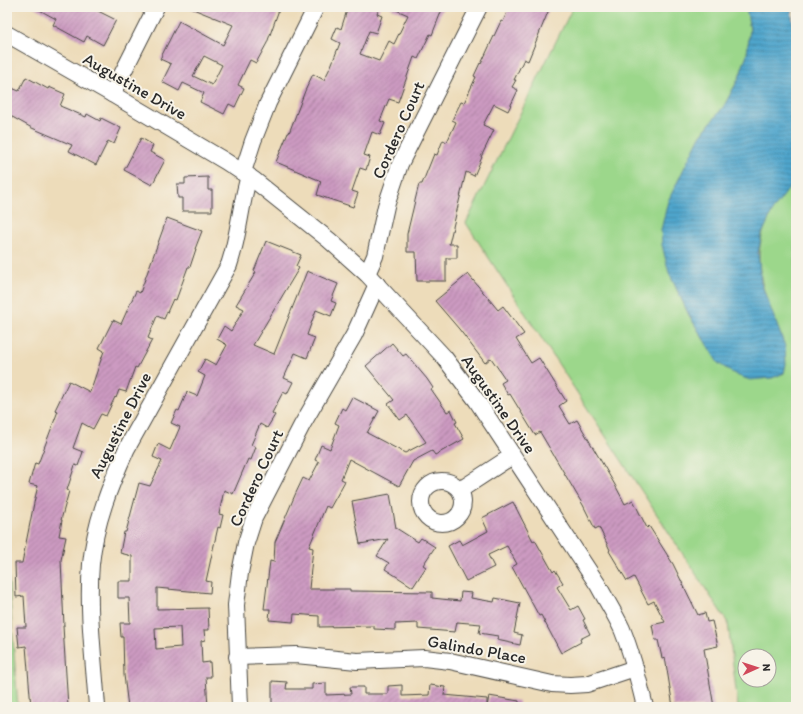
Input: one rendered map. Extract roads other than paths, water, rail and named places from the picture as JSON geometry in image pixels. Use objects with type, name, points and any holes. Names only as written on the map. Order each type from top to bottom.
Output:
[{"type":"street","points":[[112,94],[156,7]]},
{"type":"street","name":"Augustine Drive","points":[[97,707],[91,626],[91,564],[95,535],[103,506],[127,448],[229,265],[239,226],[246,174],[253,141],[268,102],[316,7]]},
{"type":"street","name":"Cordero Court","points":[[240,707],[236,605],[246,543],[254,518],[302,425],[354,336],[372,279],[375,256],[386,206],[400,164],[479,7]]},
{"type":"street","name":"Augustine Drive","points":[[7,34],[112,94],[246,174],[329,240],[372,279],[444,357],[477,401],[612,609],[622,629],[635,668],[641,687],[644,707]]},
{"type":"street","points":[[460,490],[512,456]]},
{"type":"street","name":"Galindo Place","points":[[237,657],[296,655],[357,661],[424,658],[450,660],[552,684],[570,685],[586,684],[635,668]]},
{"type":"water","points":[[746,7],[791,7],[796,49],[796,179],[773,210],[762,234],[758,253],[761,283],[785,346],[786,364],[784,373],[772,378],[750,380],[736,375],[718,363],[689,315],[669,273],[662,245],[661,230],[668,201],[700,136],[724,106],[739,78],[747,54],[750,29]]}]
